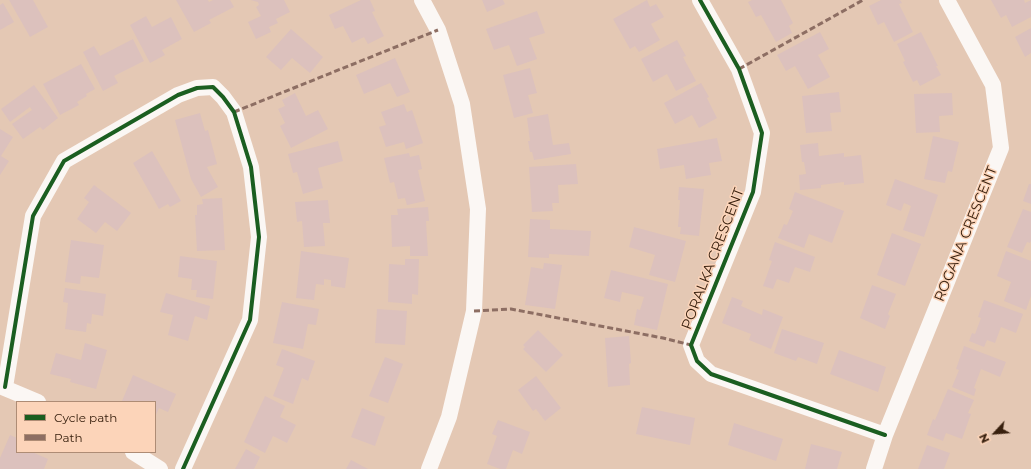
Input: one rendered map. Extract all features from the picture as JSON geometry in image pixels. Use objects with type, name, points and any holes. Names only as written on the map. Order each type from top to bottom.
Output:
[{"type":"street","points":[[422,0],[438,30],[462,104],[478,209],[474,311],[450,417],[428,469]]},
{"type":"street","name":"PORALKA CRESCENT","points":[[700,0],[739,69],[762,133],[753,192],[691,345],[697,361],[711,374],[885,434]]},
{"type":"street","name":"ROGANA CRESCENT","points":[[874,469],[885,434],[1001,148],[993,85],[947,0]]},
{"type":"street","points":[[36,401],[2,386],[33,216],[64,161],[178,95],[197,88],[212,87],[223,97],[234,112],[251,167],[260,237],[250,320],[183,469]]},
{"type":"street","points":[[135,453],[160,469]]},
{"type":"building","points":[[9,0],[33,0],[48,27],[30,37]]},
{"type":"building","points":[[176,0],[208,0],[209,2],[213,0],[230,0],[234,7],[209,20],[211,23],[194,32]]},
{"type":"building","points":[[251,0],[284,0],[290,12],[276,19],[278,23],[269,27],[271,32],[256,39],[248,22],[261,16],[256,7],[259,5],[258,2]]},
{"type":"building","points":[[361,0],[370,0],[375,11],[372,12],[384,36],[368,44],[364,37],[352,43],[343,26],[335,29],[329,15]]},
{"type":"building","points":[[482,0],[503,0],[505,4],[487,12]]},
{"type":"building","points":[[647,0],[650,7],[656,4],[664,17],[651,24],[660,40],[639,52],[635,46],[630,49],[613,19]]},
{"type":"building","points":[[752,0],[781,0],[793,23],[789,26],[792,33],[776,42],[761,15],[756,17],[748,2]]},
{"type":"building","points":[[881,0],[900,0],[902,3],[899,4],[913,32],[894,42],[884,22],[878,25],[869,6]]},
{"type":"building","points":[[991,0],[1024,0],[1025,3],[1031,0],[1031,17],[1012,27],[1006,15],[1001,18]]},
{"type":"building","points":[[3,3],[14,22],[0,30],[0,5]]},
{"type":"building","points":[[537,11],[545,33],[529,38],[537,59],[517,66],[509,45],[494,50],[486,29]]},
{"type":"building","points":[[146,16],[152,27],[171,17],[182,39],[162,50],[165,55],[150,63],[130,25]]},
{"type":"building","points":[[1031,28],[1031,53],[1025,57],[1015,37]]},
{"type":"building","points":[[291,29],[323,57],[310,73],[292,58],[281,70],[266,57]]},
{"type":"building","points":[[820,32],[829,49],[818,55],[830,77],[808,89],[795,66],[786,71],[777,55]]},
{"type":"building","points":[[921,32],[941,75],[920,86],[917,80],[913,82],[903,62],[905,61],[897,44]]},
{"type":"building","points":[[133,39],[144,61],[114,76],[118,83],[103,91],[83,52],[94,46],[100,56]]},
{"type":"building","points":[[677,40],[686,56],[683,57],[696,81],[676,91],[667,74],[653,82],[641,59]]},
{"type":"building","points":[[395,58],[410,92],[397,97],[390,83],[364,94],[356,75]]},
{"type":"building","points":[[81,64],[95,89],[86,94],[87,96],[77,102],[79,105],[60,115],[43,84]]},
{"type":"building","points":[[530,68],[537,93],[528,95],[533,113],[514,118],[503,75]]},
{"type":"building","points":[[701,83],[709,97],[707,98],[717,118],[699,128],[692,115],[675,124],[664,103]]},
{"type":"building","points":[[34,85],[58,118],[43,130],[40,127],[23,139],[12,124],[32,110],[30,107],[10,122],[1,109]]},
{"type":"building","points":[[839,92],[841,112],[830,113],[832,131],[806,133],[802,96]]},
{"type":"building","points":[[295,93],[306,116],[318,110],[328,129],[291,148],[280,126],[285,123],[278,109],[285,106],[282,100]]},
{"type":"building","points":[[952,93],[953,115],[939,116],[940,132],[916,133],[914,94]]},
{"type":"building","points":[[404,104],[407,112],[412,110],[423,143],[406,149],[404,142],[386,147],[379,127],[386,125],[381,112]]},
{"type":"building","points":[[200,113],[205,131],[208,130],[217,164],[207,167],[218,187],[201,197],[191,179],[175,120]]},
{"type":"building","points":[[548,114],[553,145],[569,143],[571,154],[534,160],[532,152],[530,152],[528,141],[530,141],[527,118]]},
{"type":"building","points":[[0,129],[13,137],[1,156],[9,161],[0,175]]},
{"type":"building","points":[[933,136],[959,142],[952,172],[948,171],[945,183],[924,179]]},
{"type":"building","points":[[717,138],[722,161],[709,163],[711,175],[686,179],[684,165],[660,169],[657,149]]},
{"type":"building","points":[[338,141],[343,161],[318,168],[323,188],[303,194],[297,172],[293,173],[288,154]]},
{"type":"building","points":[[818,143],[819,156],[844,153],[844,157],[861,155],[864,183],[844,185],[844,182],[821,185],[821,188],[800,190],[799,175],[806,174],[804,162],[802,162],[800,145]]},
{"type":"building","points":[[152,151],[181,201],[170,207],[168,204],[159,209],[133,163]]},
{"type":"building","points":[[409,153],[410,157],[419,155],[422,169],[418,170],[425,201],[407,205],[405,198],[398,199],[394,182],[390,183],[384,158]]},
{"type":"building","points":[[576,164],[578,184],[558,185],[559,203],[552,203],[553,211],[532,212],[529,167]]},
{"type":"building","points":[[895,179],[938,195],[924,237],[903,230],[911,206],[904,203],[901,211],[886,205]]},
{"type":"building","points":[[1029,184],[1031,184],[1031,204],[1023,201]]},
{"type":"building","points":[[94,185],[131,213],[117,231],[105,222],[96,233],[77,219],[89,202],[84,198]]},
{"type":"building","points":[[679,187],[704,189],[699,236],[680,234],[681,227],[678,227],[680,200],[678,200]]},
{"type":"building","points":[[795,192],[844,211],[832,243],[809,234],[804,248],[778,238],[784,224],[787,225],[793,211],[789,209]]},
{"type":"building","points":[[222,198],[225,250],[197,251],[195,215],[197,215],[197,205],[203,204],[202,199]]},
{"type":"building","points":[[328,200],[330,223],[323,223],[325,246],[304,247],[302,221],[297,222],[295,202]]},
{"type":"building","points":[[428,207],[429,221],[426,221],[428,256],[410,256],[410,246],[392,247],[391,215],[398,215],[397,209]]},
{"type":"building","points":[[1023,209],[1031,212],[1031,241],[1030,243],[1027,242],[1022,253],[1007,247]]},
{"type":"building","points":[[530,219],[550,220],[550,229],[591,231],[589,256],[549,254],[549,258],[528,257]]},
{"type":"building","points":[[634,227],[686,241],[675,282],[649,275],[655,255],[629,247]]},
{"type":"building","points":[[892,233],[921,244],[905,286],[877,275]]},
{"type":"building","points":[[71,240],[104,245],[99,278],[81,276],[80,284],[65,282]]},
{"type":"building","points":[[775,242],[815,257],[810,272],[795,267],[789,283],[777,279],[773,289],[763,286],[772,261],[769,260]]},
{"type":"building","points":[[301,251],[349,258],[345,288],[331,286],[331,280],[324,279],[324,285],[316,284],[314,300],[296,298]]},
{"type":"building","points":[[1006,251],[1031,261],[1031,296],[1026,310],[1004,301],[1011,282],[997,276]]},
{"type":"building","points":[[180,256],[217,261],[213,299],[196,297],[197,290],[191,290],[192,279],[178,277]]},
{"type":"building","points":[[405,259],[419,259],[418,295],[412,294],[412,304],[388,302],[389,264],[405,265]]},
{"type":"building","points":[[544,263],[562,265],[555,309],[525,305],[531,267],[543,269]]},
{"type":"building","points":[[611,270],[668,284],[657,330],[634,325],[637,309],[640,310],[644,297],[622,292],[620,302],[604,298]]},
{"type":"building","points":[[872,285],[896,294],[888,314],[890,316],[885,329],[860,318]]},
{"type":"building","points":[[65,288],[106,294],[103,316],[92,314],[91,324],[87,323],[86,332],[65,329],[68,303],[63,302]]},
{"type":"building","points":[[166,293],[210,306],[207,320],[195,316],[188,341],[168,335],[173,315],[160,312]]},
{"type":"building","points":[[732,297],[743,301],[741,306],[762,315],[763,309],[783,317],[771,349],[749,340],[751,334],[722,323]]},
{"type":"building","points":[[984,300],[1023,314],[1016,333],[1001,327],[995,343],[987,340],[984,347],[969,341],[972,333],[975,334],[981,318],[978,317]]},
{"type":"building","points":[[282,302],[319,309],[316,325],[308,324],[303,349],[273,343]]},
{"type":"building","points":[[377,309],[407,311],[405,345],[375,343]]},
{"type":"building","points":[[782,329],[824,343],[817,364],[798,357],[796,361],[774,353]]},
{"type":"building","points":[[538,330],[563,355],[546,372],[523,349],[525,347],[523,345]]},
{"type":"building","points":[[629,336],[631,363],[629,364],[630,385],[608,387],[605,338]]},
{"type":"building","points":[[85,343],[107,350],[96,389],[70,382],[71,379],[50,374],[56,353],[81,360]]},
{"type":"building","points":[[964,346],[1006,362],[1000,377],[981,369],[974,388],[976,389],[974,396],[952,387],[959,370],[956,369]]},
{"type":"building","points":[[282,349],[315,361],[308,381],[302,378],[293,404],[273,396],[284,368],[276,365]]},
{"type":"building","points":[[839,350],[886,367],[878,392],[830,374]]},
{"type":"building","points":[[385,357],[403,364],[388,403],[369,396]]},
{"type":"building","points":[[133,375],[176,394],[168,412],[159,408],[156,415],[156,401],[122,401]]},
{"type":"building","points":[[536,376],[561,408],[545,421],[536,409],[533,411],[518,390]]},
{"type":"building","points":[[948,389],[974,400],[968,413],[971,414],[962,439],[946,433],[943,441],[927,435]]},
{"type":"building","points":[[265,396],[285,406],[280,417],[296,425],[287,443],[273,436],[265,453],[244,442]]},
{"type":"building","points":[[642,407],[695,418],[690,445],[636,434]]},
{"type":"building","points":[[362,408],[385,417],[375,446],[351,437]]},
{"type":"building","points":[[498,420],[530,432],[522,454],[513,450],[506,469],[500,469],[487,464],[497,436],[492,434]]},
{"type":"building","points":[[734,423],[783,439],[776,461],[728,445]]},
{"type":"building","points":[[10,435],[16,438],[16,453],[34,453],[48,459],[44,469],[0,469],[0,458]]},
{"type":"building","points":[[811,444],[842,452],[837,469],[805,469]]},
{"type":"building","points":[[927,445],[950,453],[944,469],[918,469]]},
{"type":"building","points":[[246,449],[260,457],[254,469],[235,469]]},
{"type":"building","points":[[351,460],[368,469],[346,469]]},
{"type":"marked path","points":[[739,69],[863,0]]},
{"type":"marked path","points":[[234,112],[438,30]]},
{"type":"marked path","points":[[474,311],[511,309],[663,338],[691,345]]},
{"type":"cycle path","points":[[700,0],[739,69],[762,133],[753,192],[691,345],[697,361],[711,374],[885,435]]},
{"type":"cycle path","points":[[5,387],[33,216],[64,161],[178,95],[197,88],[213,87],[223,97],[234,112],[251,167],[259,237],[250,320],[183,469]]}]
